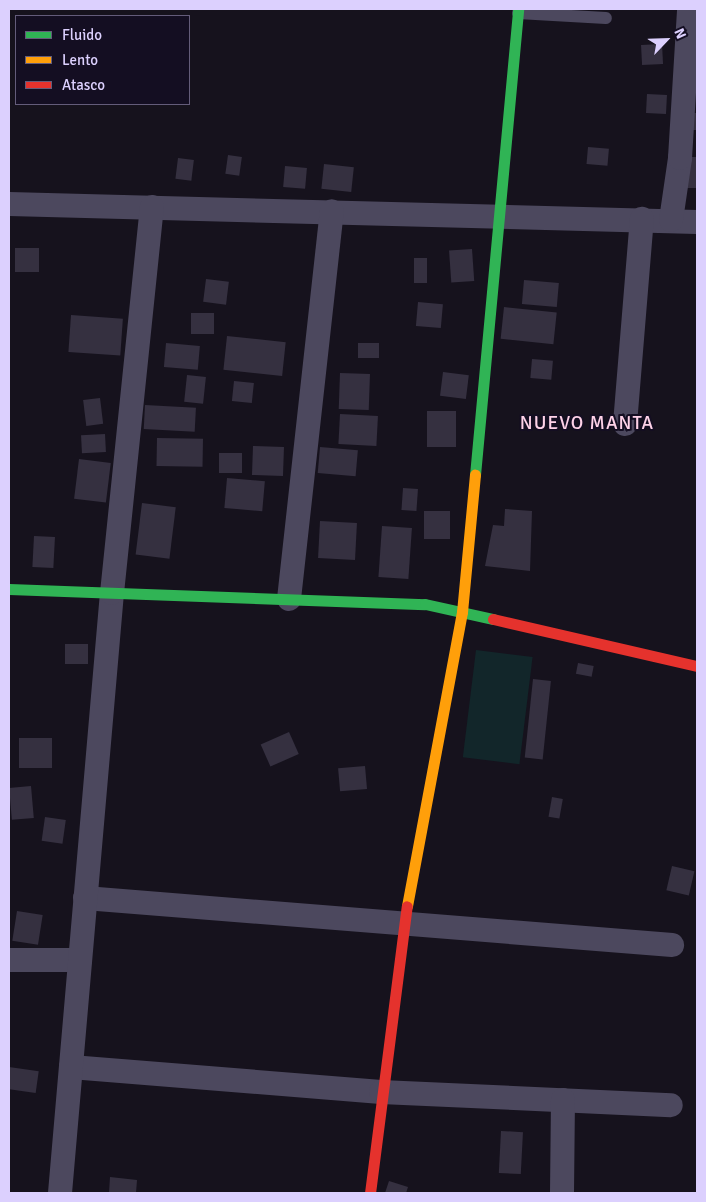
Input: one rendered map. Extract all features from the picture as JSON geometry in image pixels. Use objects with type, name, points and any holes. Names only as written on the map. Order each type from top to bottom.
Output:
[{"type":"street","points":[[672,220],[680,158],[688,9]]},
{"type":"street","points":[[370,1193],[381,1092],[404,922],[462,612],[518,11]]},
{"type":"street","points":[[9,204],[499,215],[697,222]]},
{"type":"street","points":[[60,1193],[112,592],[152,207]]},
{"type":"street","points":[[289,599],[332,211]]},
{"type":"street","points":[[625,424],[642,219]]},
{"type":"street","points":[[9,589],[425,604],[697,666]]},
{"type":"street","points":[[85,898],[404,922],[672,945]]},
{"type":"street","points":[[9,960],[80,960]]},
{"type":"street","points":[[71,1067],[381,1092],[671,1106]]},
{"type":"street","points":[[562,1193],[563,1100]]},
{"type":"lane","points":[[518,11],[606,18]]},
{"type":"green space","points":[[476,650],[533,657],[519,764],[463,757]]},
{"type":"building","points":[[662,44],[663,64],[642,65],[641,45]]},
{"type":"building","points":[[647,94],[667,95],[666,114],[646,113]]},
{"type":"building","points":[[693,113],[697,113],[697,130],[691,130]]},
{"type":"building","points":[[588,147],[609,149],[607,166],[587,164]]},
{"type":"building","points":[[228,155],[242,157],[239,176],[225,174]]},
{"type":"building","points":[[685,157],[697,157],[697,188],[685,188]]},
{"type":"building","points":[[178,158],[194,160],[191,181],[175,179]]},
{"type":"building","points":[[324,164],[354,167],[351,192],[321,189]]},
{"type":"building","points":[[285,166],[307,168],[305,189],[283,187]]},
{"type":"building","points":[[15,248],[39,248],[39,272],[15,272]]},
{"type":"building","points":[[472,249],[474,281],[451,283],[449,251]]},
{"type":"building","points":[[414,258],[427,258],[427,283],[414,283]]},
{"type":"building","points":[[206,279],[229,282],[226,305],[203,302]]},
{"type":"building","points":[[524,280],[559,283],[557,307],[522,304]]},
{"type":"building","points":[[418,302],[443,304],[441,328],[416,326]]},
{"type":"building","points":[[504,307],[557,313],[553,344],[501,339]]},
{"type":"building","points":[[191,313],[214,313],[214,334],[191,334]]},
{"type":"building","points":[[71,315],[123,319],[120,356],[68,352]]},
{"type":"building","points":[[227,336],[286,342],[282,376],[223,370]]},
{"type":"building","points":[[166,343],[200,346],[198,370],[164,367]]},
{"type":"building","points":[[358,343],[379,343],[379,358],[358,358]]},
{"type":"building","points":[[532,359],[553,361],[551,380],[530,378]]},
{"type":"building","points":[[443,372],[469,375],[466,399],[440,396]]},
{"type":"building","points":[[340,373],[370,374],[369,410],[339,409]]},
{"type":"building","points":[[187,375],[206,377],[203,404],[184,402]]},
{"type":"building","points":[[234,381],[254,383],[252,403],[232,401]]},
{"type":"building","points":[[100,398],[103,424],[86,426],[83,400]]},
{"type":"building","points":[[145,405],[196,408],[195,432],[144,429]]},
{"type":"building","points":[[427,411],[456,411],[456,447],[427,447]]},
{"type":"building","points":[[340,414],[378,416],[376,446],[338,444]]},
{"type":"building","points":[[105,434],[106,452],[82,453],[81,435]]},
{"type":"building","points":[[157,438],[203,439],[203,467],[157,466]]},
{"type":"building","points":[[253,446],[284,447],[283,476],[252,475]]},
{"type":"building","points":[[320,447],[358,450],[356,476],[318,473]]},
{"type":"building","points":[[219,453],[242,453],[242,473],[219,473]]},
{"type":"building","points":[[79,459],[111,463],[106,503],[74,499]]},
{"type":"building","points":[[227,478],[265,481],[262,511],[224,508]]},
{"type":"building","points":[[403,488],[418,489],[416,511],[401,510]]},
{"type":"building","points":[[142,503],[176,507],[169,559],[136,555]]},
{"type":"building","points":[[505,509],[532,511],[530,571],[485,566],[493,525],[504,526]]},
{"type":"building","points":[[424,511],[450,511],[450,539],[424,539]]},
{"type":"building","points":[[320,521],[357,523],[355,560],[318,558]]},
{"type":"building","points":[[382,526],[412,528],[408,579],[378,577]]},
{"type":"building","points":[[34,536],[55,537],[53,568],[32,567]]},
{"type":"building","points":[[65,644],[88,644],[88,664],[65,664]]},
{"type":"building","points":[[578,663],[594,666],[592,677],[576,674]]},
{"type":"building","points":[[533,679],[551,681],[543,759],[525,758]]},
{"type":"building","points":[[289,732],[299,754],[270,767],[261,745]]},
{"type":"building","points":[[19,738],[52,738],[52,768],[19,768]]},
{"type":"building","points":[[365,766],[367,789],[340,791],[338,768]]},
{"type":"building","points":[[31,786],[34,818],[12,820],[9,788]]},
{"type":"building","points":[[552,797],[563,799],[559,819],[549,817]]},
{"type":"building","points":[[45,817],[66,820],[62,844],[42,841]]},
{"type":"building","points":[[672,866],[694,871],[689,896],[666,890]]},
{"type":"building","points":[[17,911],[43,915],[38,945],[12,941]]},
{"type":"building","points":[[9,1067],[39,1071],[36,1093],[9,1089]]},
{"type":"building","points":[[501,1131],[523,1132],[521,1174],[499,1173]]},
{"type":"building","points":[[110,1177],[137,1180],[136,1193],[109,1193]]},
{"type":"building","points":[[389,1181],[408,1187],[406,1193],[385,1193]]},
{"type":"traffic: fast","points":[[475,475],[518,9]]},
{"type":"traffic: fast","points":[[9,589],[425,604],[493,619]]},
{"type":"traffic: slow","points":[[407,906],[462,612],[475,475]]},
{"type":"traffic: jam","points":[[493,619],[697,666]]},
{"type":"traffic: jam","points":[[370,1193],[407,906]]},
{"type":"district","name":"NUEVO MANTA","points":[[587,424]]}]
